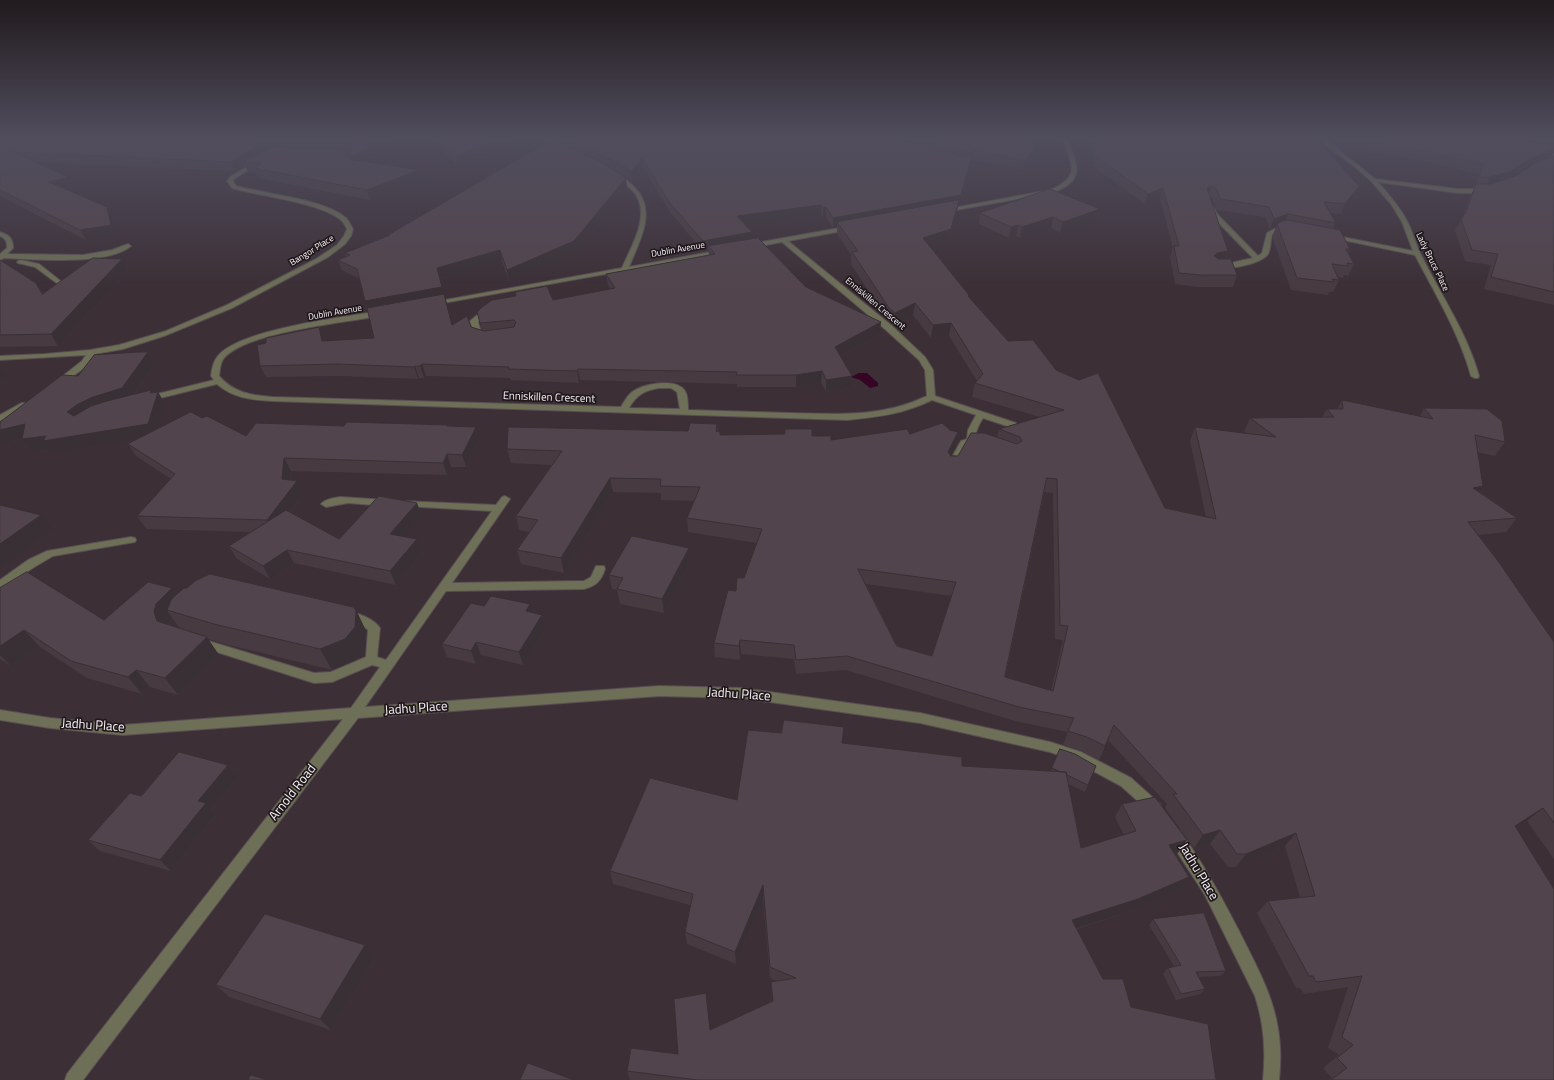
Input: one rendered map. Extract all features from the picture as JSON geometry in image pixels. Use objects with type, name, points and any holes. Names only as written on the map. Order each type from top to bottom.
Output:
[{"type":"street","name":"Bangor Place","points":[[93,352],[147,340],[200,321],[313,263],[340,245],[349,234],[350,228],[346,222],[306,202],[238,188]]},
{"type":"street","points":[[625,269],[645,218],[641,198],[634,188]]},
{"type":"street","points":[[936,212],[1051,191],[1058,188]]},
{"type":"street","name":"Lady Bruce Place","points":[[1380,188],[1393,203],[1404,222],[1417,254],[1435,286],[1470,358],[1475,376]]},
{"type":"street","points":[[1444,188],[1479,191],[1493,189]]},
{"type":"street","points":[[1208,199],[1214,214],[1257,259]]},
{"type":"street","points":[[745,247],[859,226]]},
{"type":"street","points":[[1214,267],[1257,259],[1263,255],[1267,238],[1272,231],[1284,228],[1294,230]]},
{"type":"street","points":[[0,234],[6,237],[10,242],[10,248],[1,258]]},
{"type":"street","points":[[1323,235],[1417,254]]},
{"type":"street","name":"Enniskillen Crescent","points":[[219,381],[230,390],[239,394],[272,399],[847,417],[882,414],[913,406],[931,397],[929,370],[922,359],[889,328],[783,240]]},
{"type":"street","points":[[1,258],[95,257],[114,253],[128,246]]},
{"type":"street","name":"Dublin Avenue","points":[[427,305],[730,250]]},
{"type":"street","points":[[1,258],[37,265],[60,283]]},
{"type":"street","points":[[500,292],[502,301]]},
{"type":"street","points":[[490,338],[479,336],[474,321],[482,314],[496,307]]},
{"type":"street","name":"Dublin Avenue","points":[[219,381],[215,376],[216,367],[221,356],[241,343],[272,333],[391,312]]},
{"type":"street","points":[[0,358],[50,356],[93,352]]},
{"type":"street","points":[[51,388],[85,363],[93,352]]},
{"type":"street","points":[[142,401],[219,381]]},
{"type":"street","points":[[623,411],[636,392],[645,388],[665,385],[678,388],[681,392],[684,413]]},
{"type":"street","points":[[931,397],[1012,425]]},
{"type":"street","points":[[0,418],[33,400]]},
{"type":"street","points":[[971,440],[970,434],[982,414]]},
{"type":"street","points":[[952,466],[964,443],[971,440],[976,440],[991,446]]},
{"type":"street","name":"Arnold Road","points":[[73,1080],[354,714],[502,504],[340,500],[331,501],[326,504]]},
{"type":"street","points":[[0,585],[32,563],[51,553],[131,540]]},
{"type":"street","points":[[444,587],[584,585],[591,584],[595,581],[600,569]]},
{"type":"street","points":[[336,614],[364,621],[374,628],[371,660]]},
{"type":"street","points":[[190,640],[314,678],[332,677],[371,660],[388,665]]},
{"type":"street","name":"Jadhu Place","points":[[0,716],[50,723],[123,730],[659,691],[741,693],[920,718],[1050,747],[1077,756],[1126,782],[1152,804],[1184,848],[1219,907],[1255,978],[1268,1012],[1272,1034],[1271,1080]]},
{"type":"shaded area","points":[[859,373],[867,373],[878,383],[878,386],[870,388],[860,380],[851,377]]},
{"type":"building","points":[[0,188],[64,188],[107,207],[111,225],[80,230],[0,190]]},
{"type":"building","points":[[468,188],[617,188],[574,241],[507,270],[500,250],[437,268],[442,287],[365,301],[357,269],[338,260],[350,255],[345,253],[390,235],[388,235]]},
{"type":"building","points":[[661,188],[963,188],[961,195],[833,218],[826,207],[823,208],[821,205],[737,216],[752,232],[703,241],[669,202]]},
{"type":"building","points":[[1140,188],[1162,188],[1148,194]]},
{"type":"building","points":[[1163,188],[1207,188],[1228,251],[1217,253],[1214,256],[1219,259],[1231,259],[1237,275],[1201,275],[1179,273],[1174,246],[1179,246]]},
{"type":"building","points":[[1216,188],[1357,188],[1345,204],[1324,202],[1336,223],[1288,214],[1274,219],[1269,207],[1221,199]]},
{"type":"building","points":[[1474,188],[1554,188],[1554,292],[1491,277],[1498,254],[1472,250],[1461,219],[1466,212]]},
{"type":"building","points":[[1050,189],[1100,209],[1063,222],[1053,217],[1022,227],[1018,225],[1011,227],[980,213]]},
{"type":"building","points":[[959,200],[951,229],[923,238],[969,295],[968,296],[1008,341],[1033,340],[1056,370],[1079,380],[1098,373],[1165,508],[1216,519],[1195,427],[1276,437],[1250,418],[1334,417],[1327,409],[1343,409],[1342,400],[1433,419],[1424,408],[1487,409],[1502,421],[1505,442],[1475,435],[1483,486],[1473,488],[1517,518],[1468,522],[1498,561],[1554,642],[1554,823],[1543,808],[1515,826],[1554,889],[1554,1080],[1331,1080],[1347,1068],[1337,1058],[1353,1045],[1342,1037],[1362,976],[1316,982],[1313,976],[1309,976],[1268,901],[1315,896],[1296,833],[1246,854],[1237,854],[1220,830],[1203,835],[1173,794],[1177,794],[1114,725],[1105,746],[1087,737],[1068,731],[1074,718],[1019,707],[847,656],[796,660],[794,645],[740,640],[739,646],[714,643],[728,590],[736,591],[737,578],[744,578],[762,529],[687,518],[700,487],[660,486],[661,479],[610,478],[561,558],[517,550],[538,520],[516,516],[562,451],[507,449],[508,427],[688,431],[690,423],[717,424],[716,431],[720,432],[720,435],[785,434],[785,429],[812,429],[812,436],[831,436],[831,440],[907,429],[910,434],[942,423],[950,430],[958,432],[948,452],[951,456],[958,456],[971,433],[984,433],[1017,444],[1022,441],[1020,437],[999,429],[1064,410],[975,383],[983,374],[951,323],[933,325],[915,303],[895,313],[889,308],[852,252],[858,251],[837,222]],"holes":[[[1047,478],[1057,479],[1060,625],[1068,626],[1053,691],[1005,677]],[[858,569],[956,582],[932,656],[897,646]]]},
{"type":"building","points":[[1288,220],[1340,230],[1350,249],[1346,249],[1354,264],[1347,263],[1348,266],[1332,264],[1339,280],[1332,279],[1334,282],[1297,278],[1277,224]]},
{"type":"building","points":[[758,238],[806,287],[881,322],[835,347],[852,376],[826,380],[822,371],[796,375],[736,375],[737,372],[578,369],[577,371],[422,364],[414,367],[336,364],[260,366],[257,345],[266,343],[266,338],[319,327],[322,341],[374,338],[367,308],[444,294],[452,325],[467,316],[471,327],[484,331],[514,327],[516,322],[514,320],[480,323],[477,312],[492,300],[516,296],[515,292],[547,286],[553,300],[615,288],[606,274],[715,254],[708,246]]},
{"type":"building","points":[[93,258],[122,259],[51,334],[0,335],[0,260],[36,283],[42,294]]},
{"type":"building","points":[[148,352],[122,388],[93,397],[78,404],[67,412],[74,416],[91,406],[151,390],[150,393],[158,392],[148,424],[43,441],[46,436],[22,439],[25,424],[0,430],[0,422],[62,375],[78,376],[94,355]]},
{"type":"building","points":[[191,412],[202,418],[207,416],[246,436],[256,423],[344,426],[347,422],[476,427],[462,455],[447,454],[443,463],[284,458],[282,479],[297,481],[267,520],[137,516],[175,474],[128,444]]},
{"type":"building","points":[[379,496],[417,503],[390,534],[417,539],[390,571],[287,550],[263,566],[229,546],[286,510],[339,539]]},
{"type":"building","points":[[0,505],[41,515],[0,544]]},
{"type":"building","points":[[632,536],[689,548],[662,599],[617,589],[623,578],[609,575]]},
{"type":"building","points":[[27,572],[104,620],[148,582],[172,588],[156,604],[154,612],[157,621],[207,637],[165,678],[136,670],[128,677],[71,661],[24,630],[0,646],[0,588]]},
{"type":"building","points":[[210,574],[353,607],[356,610],[355,627],[345,639],[320,649],[214,624],[167,610],[171,600],[184,588],[187,588],[195,581]]},
{"type":"building","points":[[491,596],[530,604],[526,611],[542,615],[519,652],[476,642],[471,651],[442,644],[471,603],[484,606]]},
{"type":"building","points":[[784,720],[844,727],[842,743],[962,757],[962,766],[1066,772],[1081,848],[1136,831],[1122,804],[1155,797],[1187,840],[1169,845],[1189,877],[1138,899],[1072,920],[1103,979],[1123,979],[1131,1007],[1208,1024],[1216,1080],[698,1080],[627,1071],[631,1048],[678,1054],[674,999],[706,993],[710,1030],[773,1001],[771,982],[796,978],[770,967],[763,885],[735,952],[685,932],[693,894],[610,871],[650,778],[737,800],[748,730],[781,733]]},
{"type":"building","points":[[1060,749],[1075,754],[1096,766],[1088,785],[1067,775],[1066,772],[1061,772],[1052,768]]},
{"type":"building","points":[[179,752],[228,765],[198,801],[206,803],[160,860],[88,840],[130,793],[141,796]]},
{"type":"building","points":[[1204,913],[1226,971],[1196,972],[1205,989],[1181,994],[1168,968],[1181,965],[1153,919]]},
{"type":"building","points":[[265,914],[365,945],[320,1019],[216,985]]},
{"type":"building","points":[[528,1063],[574,1080],[520,1080]]},
{"type":"building","points":[[251,1075],[268,1080],[248,1080]]}]
